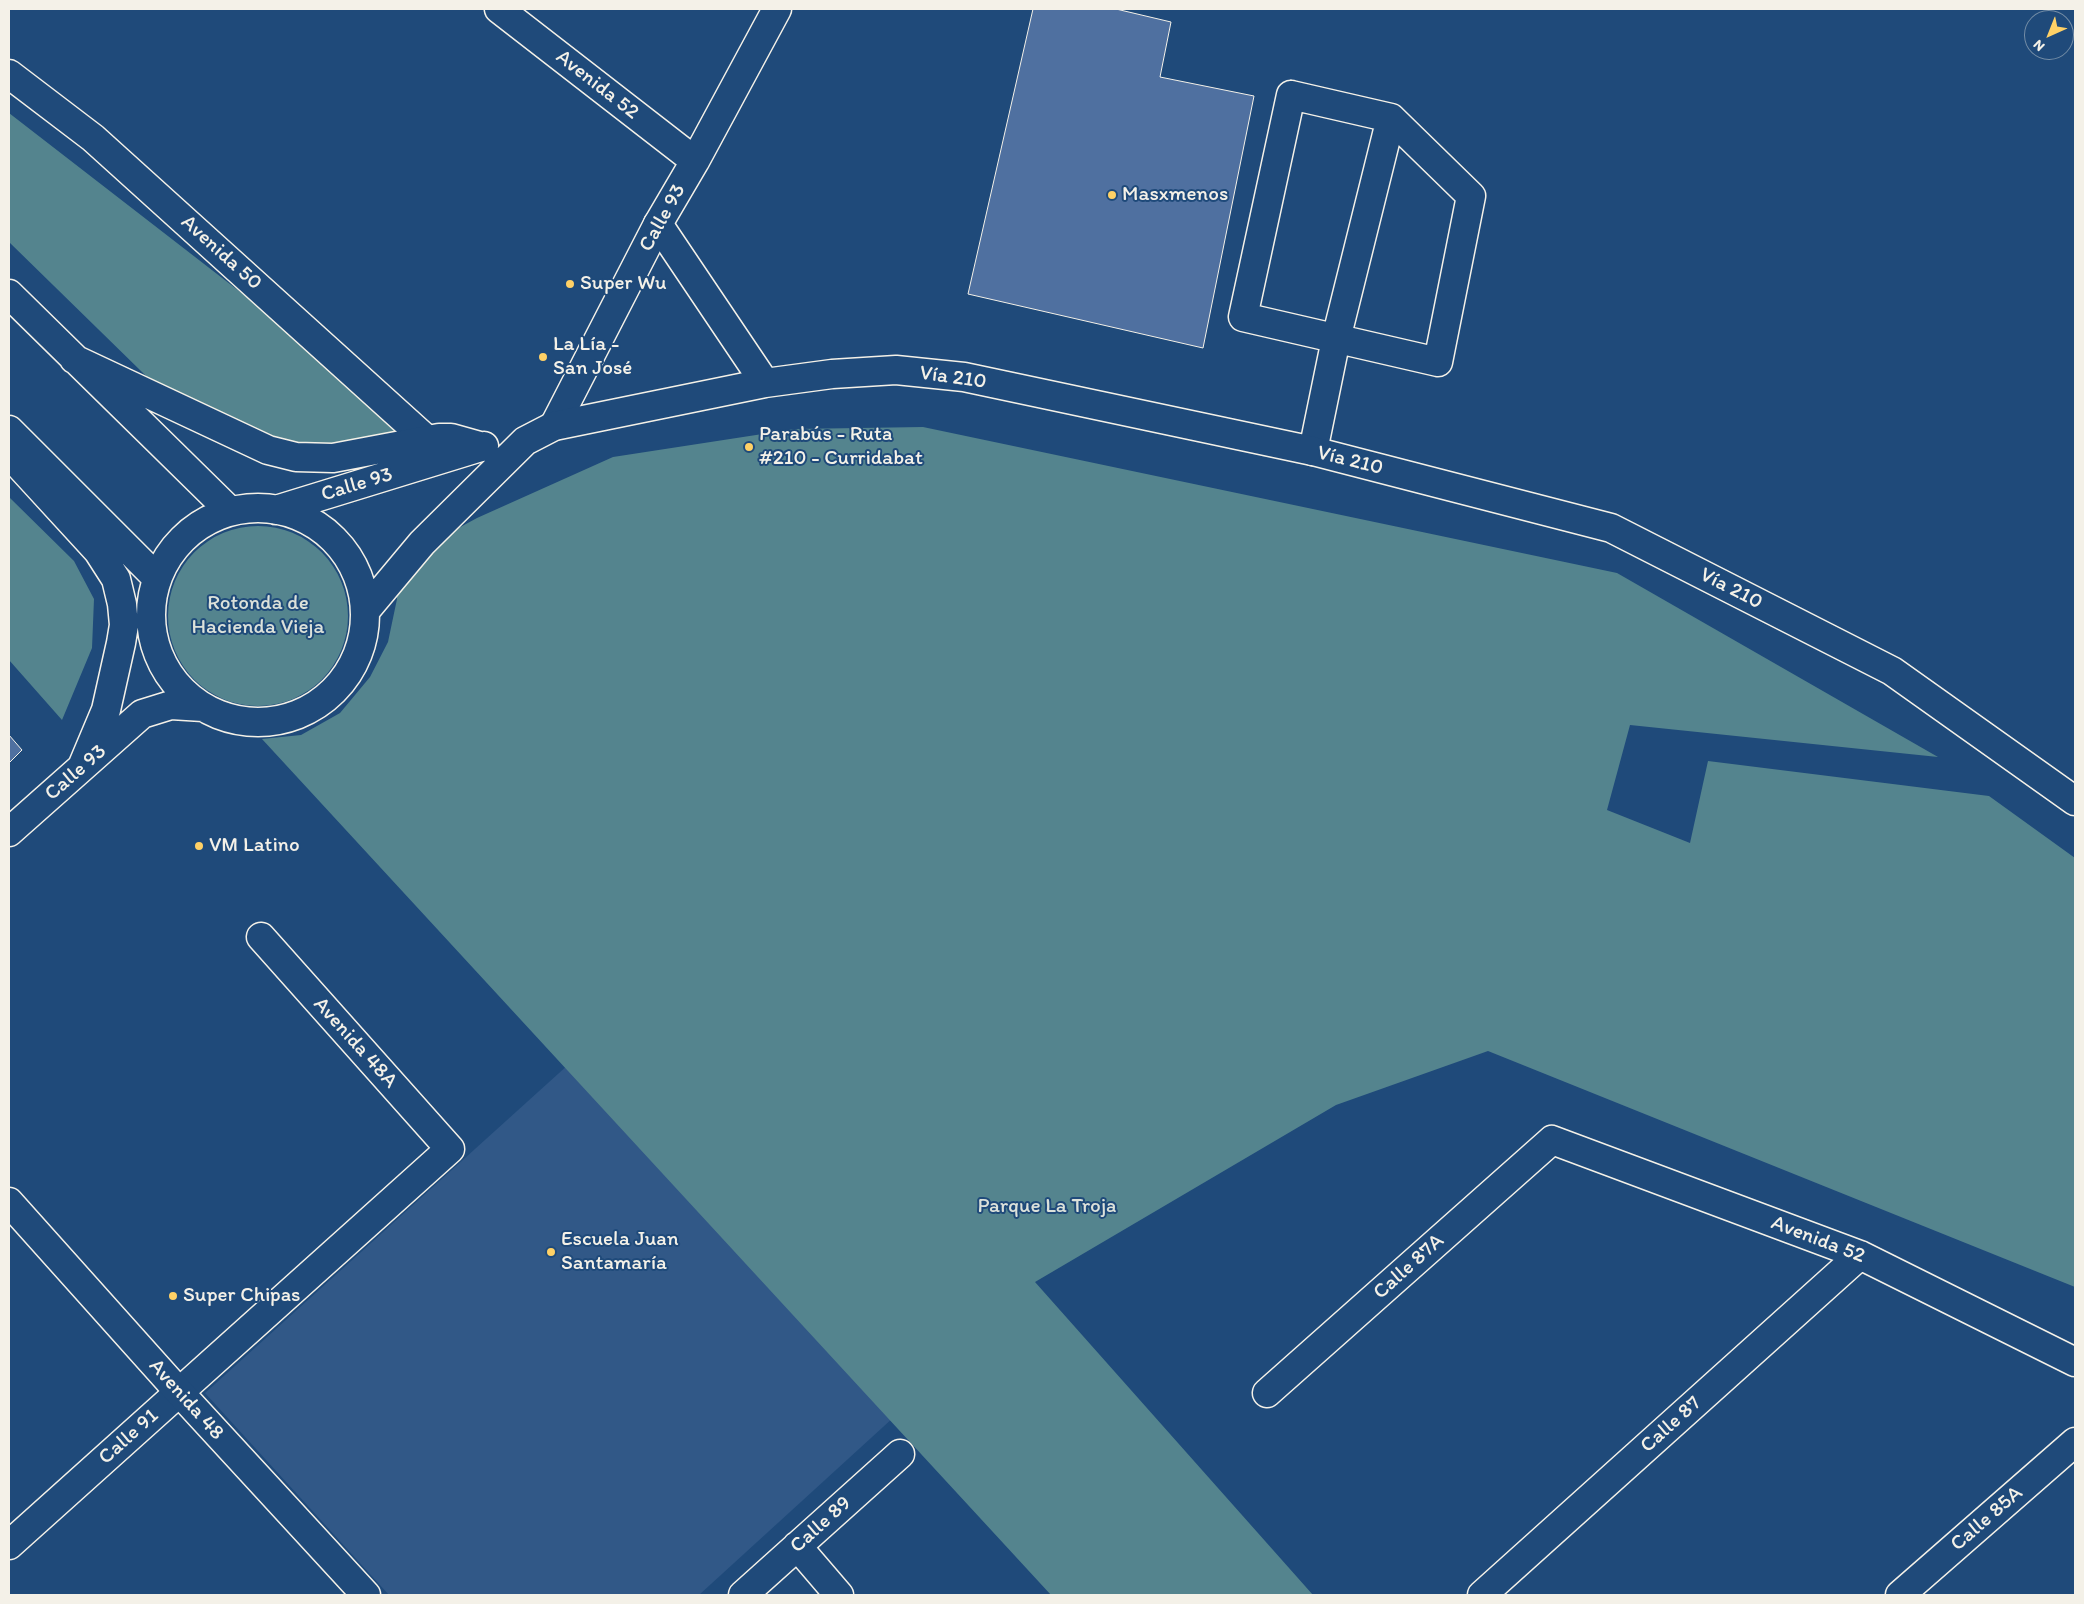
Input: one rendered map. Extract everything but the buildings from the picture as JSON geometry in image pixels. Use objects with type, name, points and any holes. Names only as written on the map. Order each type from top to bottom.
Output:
[{"type":"main road","name":"Avenida 52","points":[[500,9],[695,161]]},
{"type":"main road","name":"Calle 93","points":[[366,610],[422,543],[525,441],[554,426],[658,224],[695,161],[776,9]]},
{"type":"main road","name":"Avenida 50","points":[[9,74],[93,138],[427,440]]},
{"type":"main road","points":[[1291,95],[1391,118],[1471,196],[1438,362],[1243,318],[1291,95]]},
{"type":"main road","points":[[1312,451],[1336,339],[1391,118]]},
{"type":"main road","points":[[658,224],[765,383]]},
{"type":"main road","points":[[9,294],[230,511]]},
{"type":"main road","points":[[74,359],[268,450],[296,457],[333,458],[427,440],[451,438],[483,446]]},
{"type":"main road","name":"Vía 210","points":[[554,426],[765,383],[832,374],[896,370],[964,377],[1312,451],[1611,528],[1892,671],[2075,801]]},
{"type":"main road","points":[[9,430],[157,578]]},
{"type":"main road","name":"Calle 93","points":[[276,510],[483,446],[525,441]]},
{"type":"main road","points":[[9,454],[98,551],[116,579],[122,604],[124,625],[106,710],[82,768]]},
{"type":"main road","points":[[253,508],[276,510],[310,521],[338,544],[357,575],[366,610],[364,639],[354,665],[337,688],[315,707],[288,719],[259,723],[230,719],[204,707],[175,683],[157,651],[150,614],[157,578],[174,548],[199,525],[230,511],[253,508]]},
{"type":"main road","name":"Calle 93","points":[[142,714],[154,684],[157,651]]},
{"type":"main road","name":"Calle 93","points":[[9,832],[142,714],[171,705],[204,707]]},
{"type":"main road","name":"Avenida 48A","points":[[261,937],[450,1149]]},
{"type":"main road","name":"Avenida 52","points":[[1552,1140],[1860,1255],[2075,1362]]},
{"type":"main road","name":"Calle 87A","points":[[1267,1393],[1552,1140]]},
{"type":"main road","name":"Calle 91","points":[[9,1545],[450,1149]]},
{"type":"main road","name":"Avenida 48","points":[[9,1202],[366,1595]]},
{"type":"main road","name":"Calle 87","points":[[1482,1595],[1860,1255]]},
{"type":"main road","name":"Calle 85A","points":[[1900,1595],[2075,1442]]},
{"type":"main road","name":"Calle 89","points":[[743,1595],[900,1454]]},
{"type":"main road","points":[[797,1546],[839,1595]]},
{"type":"shaded area","name":"Escuela Juan Santamaría","points":[[569,1064],[894,1417],[699,1595],[389,1595],[205,1393]]},
{"type":"green space","points":[[9,113],[385,404],[399,430],[357,447],[300,455],[187,416],[9,242]]},
{"type":"green space","name":"Parque La Troja","points":[[923,427],[1617,573],[1938,757],[1630,725],[1607,810],[1690,843],[1708,761],[1989,796],[2075,858],[2075,1287],[1488,1051],[1336,1105],[1035,1282],[1313,1595],[1051,1595],[262,739],[301,735],[340,713],[370,677],[388,642],[397,599],[396,562],[477,518],[613,457],[795,429]]},
{"type":"green space","points":[[9,497],[74,561],[94,599],[92,648],[62,720],[9,660]]},
{"type":"green space","name":"Rotonda de Hacienda Vieja","points":[[258,526],[276,528],[292,533],[308,541],[327,559],[333,566],[344,590],[348,616],[346,634],[341,650],[333,666],[315,685],[308,691],[284,702],[258,706],[240,704],[224,699],[208,691],[189,673],[183,666],[172,642],[168,616],[170,598],[175,582],[183,566],[201,547],[208,541],[232,530]]},
{"type":"place","name":"Masxmenos","points":[[1112,195]]},
{"type":"place","name":"Super Wu","points":[[570,284]]},
{"type":"place","name":"La Lía - San José","points":[[543,357]]},
{"type":"place","name":"Parabús - Ruta #210 - Curridabat","points":[[749,447]]},
{"type":"place","name":"VM Latino","points":[[199,846]]},
{"type":"place","name":"Escuela Juan Santamaría","points":[[551,1252]]},
{"type":"place","name":"Super Chipas","points":[[173,1296]]}]
